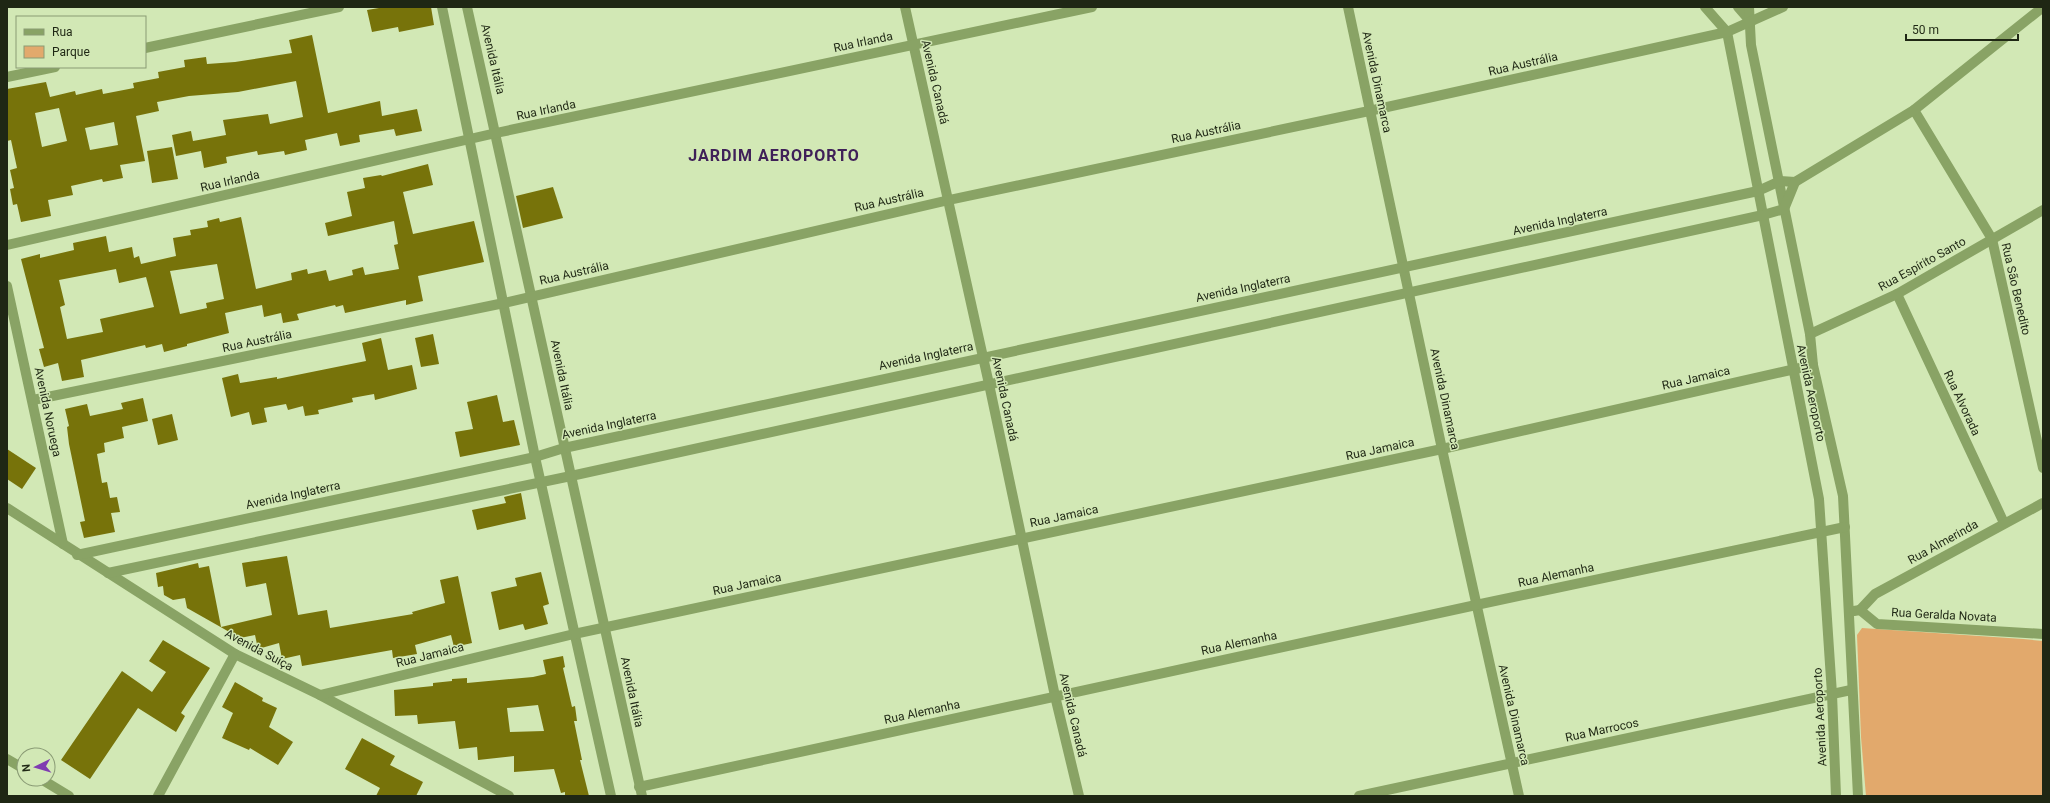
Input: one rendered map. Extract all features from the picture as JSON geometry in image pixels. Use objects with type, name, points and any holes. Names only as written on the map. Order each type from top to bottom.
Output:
[{"type":"street","points":[[146,48],[339,7]]},
{"type":"street","points":[[442,7],[535,457],[611,796]]},
{"type":"street","name":"Avenida Itália","points":[[467,7],[532,296],[640,792]]},
{"type":"street","name":"Avenida Canadá","points":[[905,7],[949,200],[1055,696],[1078,796]]},
{"type":"street","name":"Rua Irlanda","points":[[7,245],[496,133],[1092,7]]},
{"type":"street","name":"Avenida Dinamarca","points":[[1348,7],[1369,111],[1410,292],[1442,449],[1519,796]]},
{"type":"street","points":[[1705,7],[1727,32]]},
{"type":"street","points":[[1738,7],[1751,22]]},
{"type":"street","name":"Avenida Aeroporto","points":[[1749,7],[1751,22],[1751,45],[1780,181],[1784,209],[1810,334],[1813,365],[1843,496],[1851,690],[1858,796]]},
{"type":"street","name":"Rua Austrália","points":[[33,400],[504,303],[949,200],[1369,111],[1727,32],[1783,7]]},
{"type":"street","points":[[1780,181],[1795,182],[1914,110],[2043,7]]},
{"type":"street","name":"Avenida Aeroporto","points":[[1727,32],[1792,370],[1819,500],[1832,694],[1836,796]]},
{"type":"street","points":[[7,77],[50,68]]},
{"type":"street","name":"Rua São Benedito","points":[[1914,110],[1992,239],[2043,468]]},
{"type":"street","name":"Avenida Inglaterra","points":[[77,555],[535,457],[564,448],[983,357],[1758,191],[1780,181]]},
{"type":"street","points":[[108,573],[542,483],[1763,215],[1784,209],[1795,182]]},
{"type":"street","name":"Rua Espírito Santo","points":[[1810,334],[1897,294],[2043,210]]},
{"type":"street","name":"Avenida Noruega","points":[[7,286],[33,400],[63,544]]},
{"type":"street","name":"Rua Alvorada","points":[[1897,294],[2004,523]]},
{"type":"street","name":"Rua Jamaica","points":[[320,696],[574,634],[1442,449],[1813,365]]},
{"type":"street","name":"Rua Almerinda","points":[[1860,610],[1875,594],[2043,503]]},
{"type":"street","name":"Avenida Suíça","points":[[7,508],[63,544],[77,555],[108,573],[235,654],[320,696],[509,796]]},
{"type":"street","name":"Rua Alemanha","points":[[640,792],[1055,696],[1845,527]]},
{"type":"street","points":[[1848,612],[1860,610]]},
{"type":"street","name":"Rua Geralda Novata","points":[[1860,610],[1877,624],[2043,634]]},
{"type":"street","points":[[158,796],[235,654]]},
{"type":"street","name":"Rua Marrocos","points":[[1359,796],[1851,690]]},
{"type":"street","points":[[7,759],[16,764]]},
{"type":"street","points":[[54,787],[69,796]]},
{"type":"green space","points":[[1862,628],[2043,641],[2043,796],[1866,796],[1861,737],[1857,635]]},
{"type":"building","points":[[385,7],[431,7],[434,25],[399,32],[398,27],[372,32],[367,10]]},
{"type":"building","points":[[312,35],[328,113],[380,101],[382,116],[417,109],[422,131],[396,136],[394,129],[359,135],[360,142],[340,146],[337,133],[305,140],[307,150],[285,155],[284,151],[258,155],[257,151],[226,157],[227,163],[204,168],[201,151],[176,156],[172,135],[191,131],[193,141],[226,135],[223,120],[268,114],[270,124],[303,117],[296,81],[238,92],[189,96],[157,102],[159,111],[136,116],[145,161],[120,165],[123,178],[103,182],[102,179],[71,186],[73,195],[48,200],[51,216],[21,222],[17,204],[13,205],[10,189],[14,188],[10,170],[17,168],[11,140],[7,141],[7,89],[46,82],[50,97],[75,91],[76,95],[102,89],[103,94],[134,88],[133,83],[159,78],[158,72],[185,67],[184,60],[206,57],[207,64],[235,62],[292,53],[289,40]],"holes":[[[59,108],[67,141],[42,147],[35,113]],[[114,122],[118,145],[90,150],[85,128]]]},
{"type":"building","points":[[172,147],[178,179],[152,183],[147,151]]},
{"type":"building","points":[[428,164],[433,185],[403,192],[413,234],[474,221],[484,262],[418,276],[423,301],[406,305],[406,300],[345,313],[343,305],[336,307],[335,305],[297,314],[299,320],[283,323],[281,313],[264,317],[262,305],[225,313],[229,333],[187,344],[187,346],[164,352],[162,344],[146,348],[145,345],[81,360],[84,377],[62,381],[58,363],[44,367],[39,349],[44,348],[21,259],[40,254],[40,258],[74,250],[73,243],[106,236],[109,252],[132,247],[134,258],[139,256],[141,264],[176,256],[173,238],[191,235],[190,230],[208,227],[207,221],[219,218],[220,222],[241,217],[256,289],[292,280],[291,273],[307,269],[308,274],[326,270],[329,281],[353,275],[352,270],[363,267],[365,275],[399,269],[394,245],[398,244],[394,221],[328,236],[325,223],[352,216],[347,192],[365,188],[363,178],[382,176]],"holes":[[[217,264],[224,299],[206,303],[207,308],[180,314],[170,271]],[[116,269],[119,283],[146,277],[154,307],[100,319],[103,332],[67,339],[60,307],[65,305],[59,280]]]},
{"type":"building","points":[[553,187],[563,218],[523,228],[516,196]]},
{"type":"building","points":[[433,334],[439,364],[421,367],[415,338]]},
{"type":"building","points":[[381,338],[388,370],[412,365],[417,389],[375,400],[374,394],[352,398],[353,402],[318,410],[319,414],[305,416],[303,406],[288,410],[286,404],[264,408],[267,422],[252,425],[249,412],[231,417],[222,378],[238,374],[240,383],[277,377],[277,379],[366,361],[362,343]]},
{"type":"building","points":[[497,395],[503,422],[514,420],[520,445],[460,457],[455,432],[473,429],[467,402]]},
{"type":"building","points":[[143,398],[148,421],[122,427],[124,438],[104,443],[105,452],[97,454],[102,483],[107,482],[110,498],[117,497],[120,512],[111,513],[115,532],[84,538],[80,522],[85,521],[69,444],[67,427],[69,426],[65,409],[87,404],[90,416],[123,409],[121,403]]},
{"type":"building","points":[[172,414],[178,440],[158,445],[152,419]]},
{"type":"building","points":[[7,449],[36,468],[22,489],[7,479]]},
{"type":"building","points":[[521,493],[526,519],[477,530],[472,510],[506,503],[504,497]]},
{"type":"building","points":[[287,556],[298,615],[327,610],[330,628],[413,614],[412,612],[445,603],[440,580],[458,576],[472,643],[454,647],[451,635],[415,645],[417,654],[393,658],[392,650],[302,666],[300,655],[282,659],[279,643],[258,649],[255,635],[240,638],[187,608],[185,598],[173,600],[164,595],[163,586],[158,587],[156,573],[198,563],[199,568],[209,566],[221,627],[272,615],[266,583],[246,587],[242,563]]},
{"type":"building","points":[[541,572],[549,604],[543,606],[548,624],[525,630],[523,624],[499,630],[491,592],[517,586],[515,578]]},
{"type":"building","points":[[163,640],[210,668],[181,713],[185,716],[176,732],[138,708],[90,779],[61,760],[122,671],[152,692],[166,672],[149,661]]},
{"type":"building","points":[[563,656],[565,667],[563,668],[572,707],[575,706],[577,721],[574,721],[582,760],[580,760],[589,796],[565,796],[565,792],[561,793],[554,769],[514,772],[514,756],[478,760],[477,747],[459,749],[455,721],[418,724],[417,715],[395,716],[394,690],[433,686],[433,683],[452,681],[452,679],[467,678],[467,683],[533,677],[546,674],[543,660]],"holes":[[[538,705],[544,731],[510,732],[507,708]]]},
{"type":"building","points":[[235,682],[263,698],[262,701],[277,708],[269,727],[293,742],[278,765],[250,748],[249,750],[222,738],[233,713],[222,707]]},
{"type":"building","points":[[362,738],[395,756],[390,765],[423,782],[416,796],[376,796],[380,788],[345,769]]},
{"type":"district","name":"JARDIM AEROPORTO","points":[[774,155]]}]
